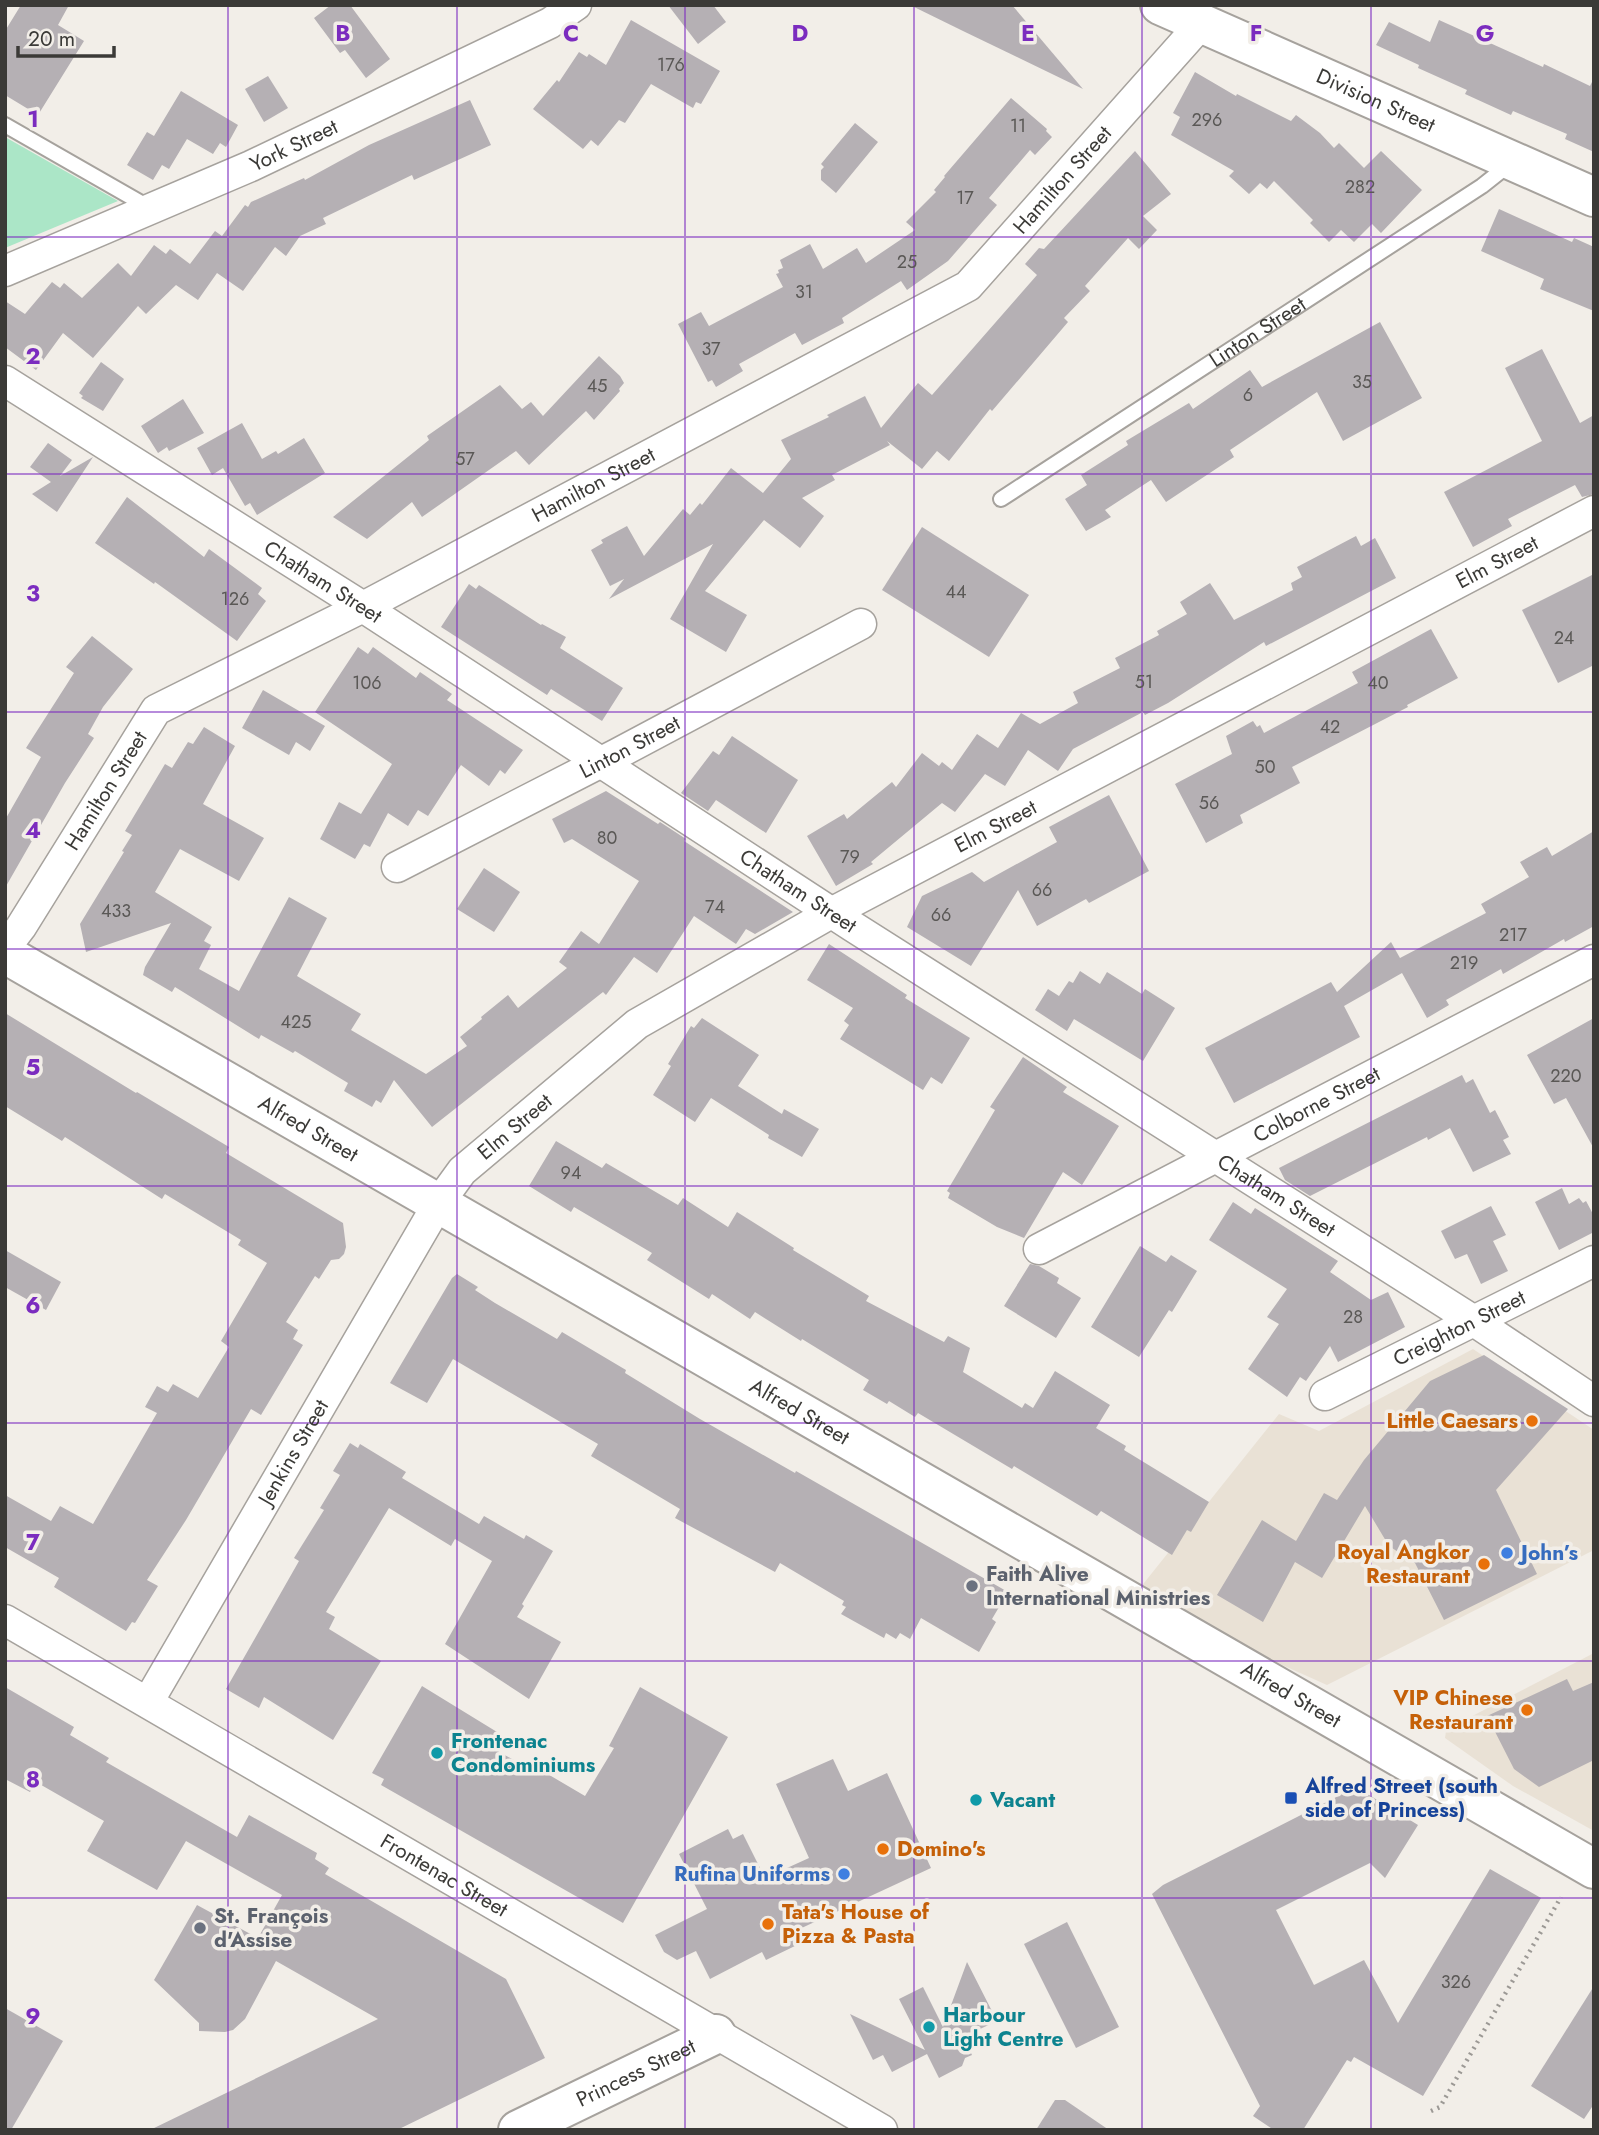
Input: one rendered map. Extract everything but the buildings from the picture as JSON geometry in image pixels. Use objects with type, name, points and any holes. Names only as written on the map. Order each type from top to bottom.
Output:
[{"type":"street","name":"York Street","points":[[5,271],[251,166],[550,23],[576,5]]},
{"type":"street","name":"Division Street","points":[[1160,5],[1594,197]]},
{"type":"street","name":"Hamilton Street","points":[[5,947],[156,710],[363,607],[968,286],[1200,24]]},
{"type":"street","name":"Chatham Street","points":[[5,381],[363,607],[831,913],[1474,1321],[1594,1401]]},
{"type":"street","name":"Elm Street","points":[[438,1204],[462,1171],[637,1024],[831,913],[1594,511]]},
{"type":"street","name":"Linton Street","points":[[397,866],[601,762],[861,624]]},
{"type":"street","name":"Alfred Street","points":[[5,954],[1594,1869]]},
{"type":"street","name":"Colborne Street","points":[[1039,1250],[1594,960]]},
{"type":"street","name":"Jenkins Street","points":[[148,1702],[438,1204]]},
{"type":"street","name":"Creighton Street","points":[[1325,1395],[1594,1261]]},
{"type":"street","name":"Frontenac Street","points":[[5,1620],[882,2130]]},
{"type":"street","name":"Princess Street","points":[[518,2130],[716,2034]]},
{"type":"lane","points":[[5,125],[151,209]]},
{"type":"lane","name":"Linton Street","points":[[1001,499],[1482,186],[1512,162]]},
{"type":"path","points":[[1431,2111],[1440,2107],[1561,1897]]},
{"type":"shaded area","points":[[1473,1349],[1594,1430],[1594,1550],[1327,1685],[1132,1598],[1279,1414],[1319,1431]]},
{"type":"shaded area","points":[[1594,1653],[1594,1831],[1513,1786],[1445,1738],[1446,1731],[1453,1726]]},
{"type":"green space","points":[[5,137],[118,201],[5,248]]},
{"type":"place","name":"Little Caesars","points":[[1532,1421]]},
{"type":"place","name":"John’s","points":[[1507,1553]]},
{"type":"place","name":"Royal Angkor Restaurant","points":[[1484,1564]]},
{"type":"place","name":"Faith Alive International Ministries","points":[[972,1586]]},
{"type":"place","name":"VIP Chinese Restaurant","points":[[1527,1710]]},
{"type":"place","name":"Frontenac Condominiums","points":[[437,1753]]},
{"type":"place","name":"Alfred Street (south side of Princess)","points":[[1291,1798]]},
{"type":"place","name":"Vacant","points":[[976,1800]]},
{"type":"place","name":"Domino's","points":[[883,1849]]},
{"type":"place","name":"Rufina Uniforms","points":[[844,1874]]},
{"type":"place","name":"Tata's House of Pizza & Pasta","points":[[768,1924]]},
{"type":"place","name":"St. François d'Assise","points":[[200,1928]]},
{"type":"place","name":"Harbour Light Centre","points":[[929,2027]]}]
